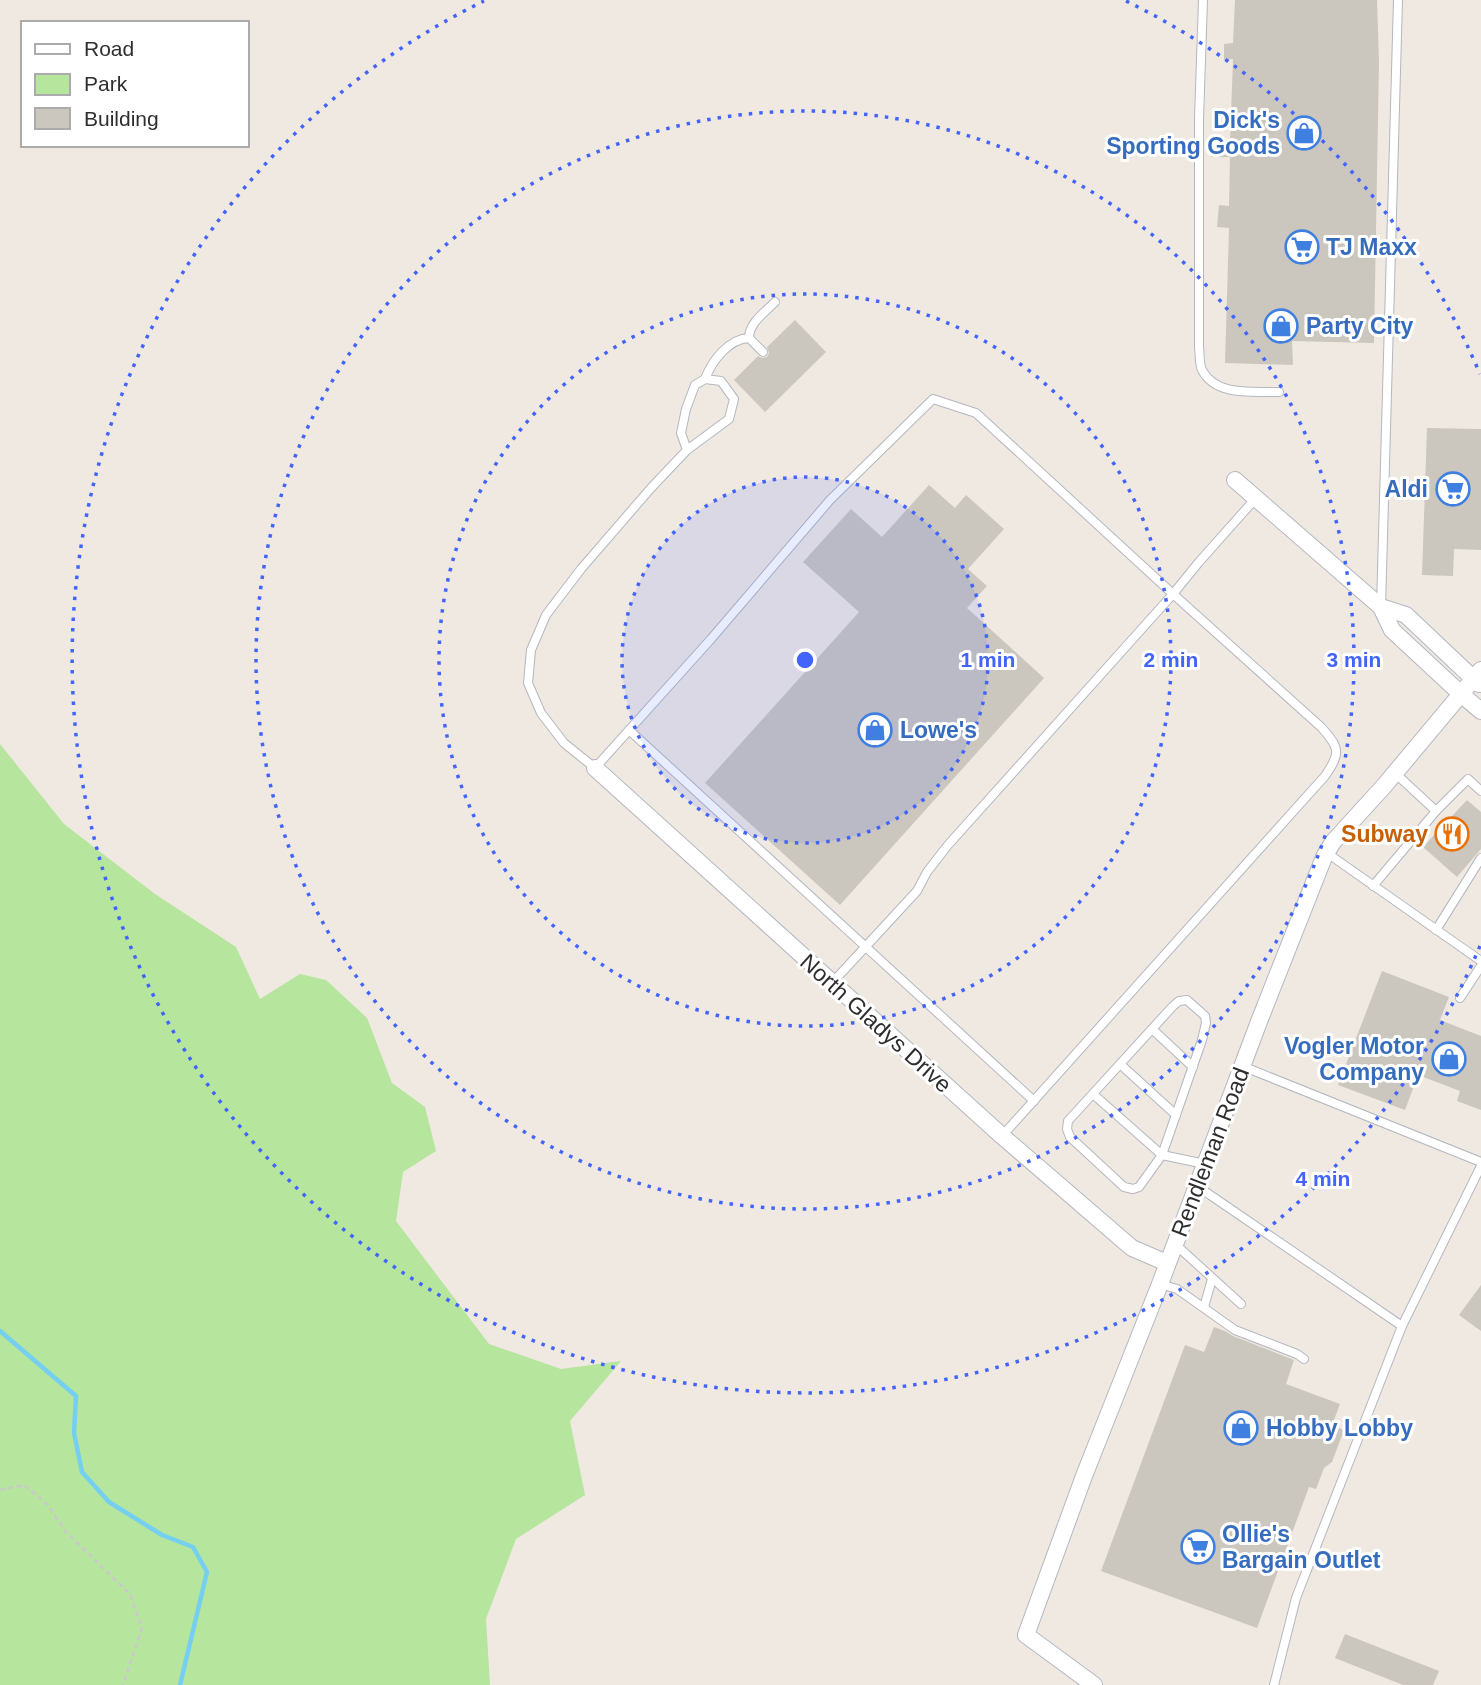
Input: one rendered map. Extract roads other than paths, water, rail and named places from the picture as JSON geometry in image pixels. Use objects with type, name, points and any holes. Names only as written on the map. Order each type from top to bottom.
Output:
[{"type":"street","points":[[1235,480],[1381,607],[1406,615],[1478,678]]},
{"type":"street","points":[[1381,607],[1392,630],[1481,711]]},
{"type":"street","name":"Rendleman Road","points":[[1094,1685],[1026,1635],[1084,1476],[1327,853],[1333,842],[1478,678]]},
{"type":"street","name":"North Gladys Drive","points":[[594,768],[1002,1136],[1132,1248],[1167,1264]]},
{"type":"lane","points":[[1203,0],[1199,119],[1201,369],[1217,386],[1230,390],[1279,391]]},
{"type":"lane","points":[[1381,607],[1398,0]]},
{"type":"lane","points":[[763,352],[748,334],[751,326],[775,302]]},
{"type":"lane","points":[[687,450],[681,433],[686,408],[695,385],[705,379],[710,366],[723,351],[740,338],[749,338]]},
{"type":"lane","points":[[705,379],[721,381],[734,399],[729,419],[687,450],[650,488],[546,615],[531,650],[528,683],[541,713],[564,743],[594,768],[711,639],[830,500],[933,399],[976,413],[1321,727],[1337,748],[1337,757],[1325,776],[1002,1136]]},
{"type":"lane","points":[[832,983],[917,891],[927,872],[948,845],[1256,498]]},
{"type":"lane","points":[[629,730],[1034,1101]]},
{"type":"lane","points":[[1395,773],[1436,811]]},
{"type":"lane","points":[[1373,886],[1436,811],[1468,779],[1481,790]]},
{"type":"lane","points":[[1327,853],[1481,964],[1460,998]]},
{"type":"lane","points":[[1436,930],[1481,859]]},
{"type":"lane","points":[[1187,1000],[1205,1016],[1202,1040],[1162,1155],[1139,1187],[1133,1189],[1124,1187],[1070,1137],[1067,1129],[1068,1121],[1120,1063],[1179,1001],[1187,1000]]},
{"type":"lane","points":[[1152,1029],[1193,1067]]},
{"type":"lane","points":[[1120,1063],[1176,1115]]},
{"type":"lane","points":[[1242,1066],[1481,1164],[1402,1326],[1296,1598],[1274,1685]]},
{"type":"lane","points":[[1093,1094],[1162,1155],[1205,1164]]},
{"type":"lane","points":[[1197,1186],[1402,1326]]},
{"type":"lane","points":[[1175,1244],[1241,1304]]},
{"type":"lane","points":[[1204,1307],[1212,1279]]},
{"type":"lane","points":[[1160,1283],[1177,1289],[1235,1330],[1304,1359]]},
{"type":"waterway","points":[[0,1331],[76,1396],[74,1433],[82,1472],[109,1502],[162,1535],[193,1547],[207,1572],[180,1685]]},
{"type":"place","name":"Dick's Sporting Goods","points":[[1304,133]]},
{"type":"place","name":"TJ Maxx","points":[[1302,247]]},
{"type":"place","name":"Party City","points":[[1281,326]]},
{"type":"place","name":"Aldi","points":[[1453,489]]},
{"type":"place","name":"Lowe's","points":[[875,730]]},
{"type":"place","name":"Subway","points":[[1452,834]]},
{"type":"place","name":"Vogler Motor Company","points":[[1449,1059]]},
{"type":"place","name":"Hobby Lobby","points":[[1241,1428]]},
{"type":"place","name":"Ollie's Bargain Outlet","points":[[1198,1547]]}]
